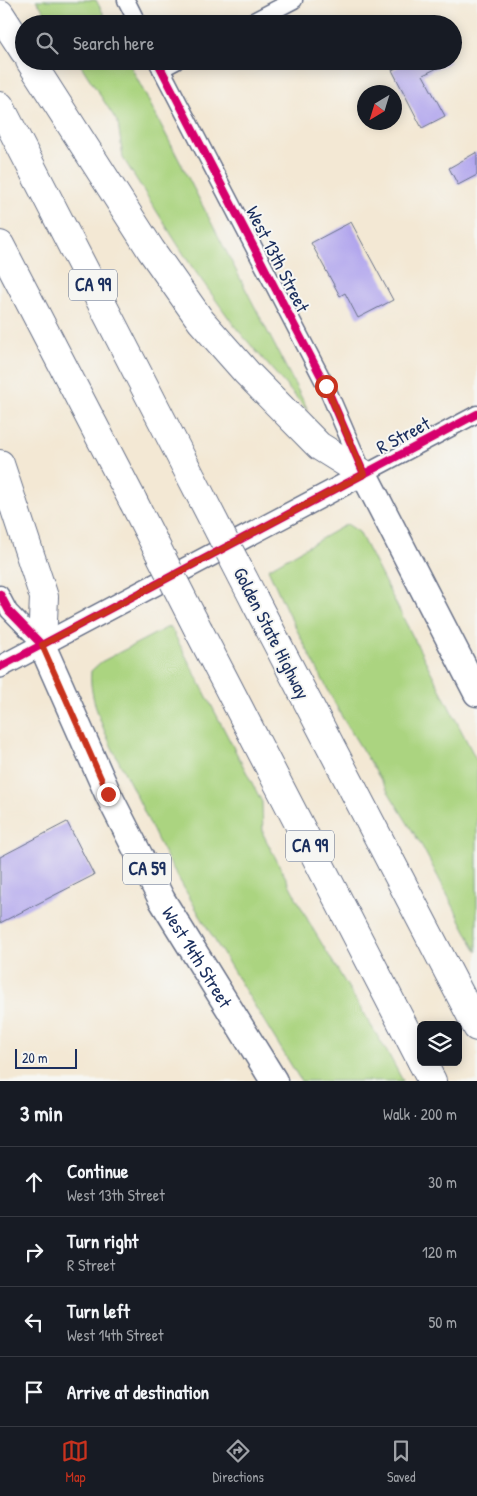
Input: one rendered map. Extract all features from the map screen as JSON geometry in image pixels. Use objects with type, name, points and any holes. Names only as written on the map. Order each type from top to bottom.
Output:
[{"type":"highway","points":[[0,14],[15,37]]},
{"type":"highway","points":[[36,70],[151,250],[201,322],[319,446],[364,474]]},
{"type":"highway","name":"Golden State Highway","points":[[0,106],[477,1027]]},
{"type":"highway","name":"CA 99","points":[[0,245],[417,1053]]},
{"type":"highway","name":"CA 59","points":[[0,464],[44,598],[42,645]]},
{"type":"highway","name":"CA 99","points":[[424,1066],[432,1081]]},
{"type":"main road","name":"West 13th Street","points":[[364,474],[477,693]]},
{"type":"main road","name":"West 14th Street","points":[[42,645],[108,794],[162,900],[274,1081]]},
{"type":"street","points":[[126,0],[134,15]]},
{"type":"street","points":[[265,15],[294,0]]},
{"type":"street","name":"West 13th Street","points":[[168,70],[326,386],[364,474]]},
{"type":"street","name":"R Street","points":[[0,667],[477,414]]},
{"type":"street","name":"West 14th Street","points":[[0,594],[8,611],[42,645]]},
{"type":"green space","points":[[36,0],[96,0],[104,15],[47,15]]},
{"type":"green space","points":[[84,70],[133,70],[309,412],[236,328],[190,264],[123,158],[118,123]]},
{"type":"green space","points":[[347,524],[359,532],[477,761],[477,952],[423,848],[342,717],[287,611],[268,569]]},
{"type":"green space","points":[[170,626],[262,802],[263,834],[310,924],[403,1081],[301,1081],[215,941],[162,848],[105,732],[94,700],[91,671],[101,662]]},
{"type":"building","points":[[392,70],[433,70],[423,75],[445,116],[422,128],[402,89],[402,85],[400,85]]},
{"type":"building","points":[[477,152],[477,175],[458,185],[449,168]]},
{"type":"building","points":[[351,222],[393,300],[358,318],[345,293],[340,296],[311,243]]},
{"type":"building","points":[[67,822],[94,875],[0,923],[0,857]]},
{"type":"cycle path","points":[[162,70],[326,386],[364,474]]},
{"type":"cycle path","points":[[0,667],[477,414]]},
{"type":"cycle path","points":[[0,594],[9,611],[42,645]]},
{"type":"route","points":[[108,794],[42,645],[364,474],[326,386]]}]
